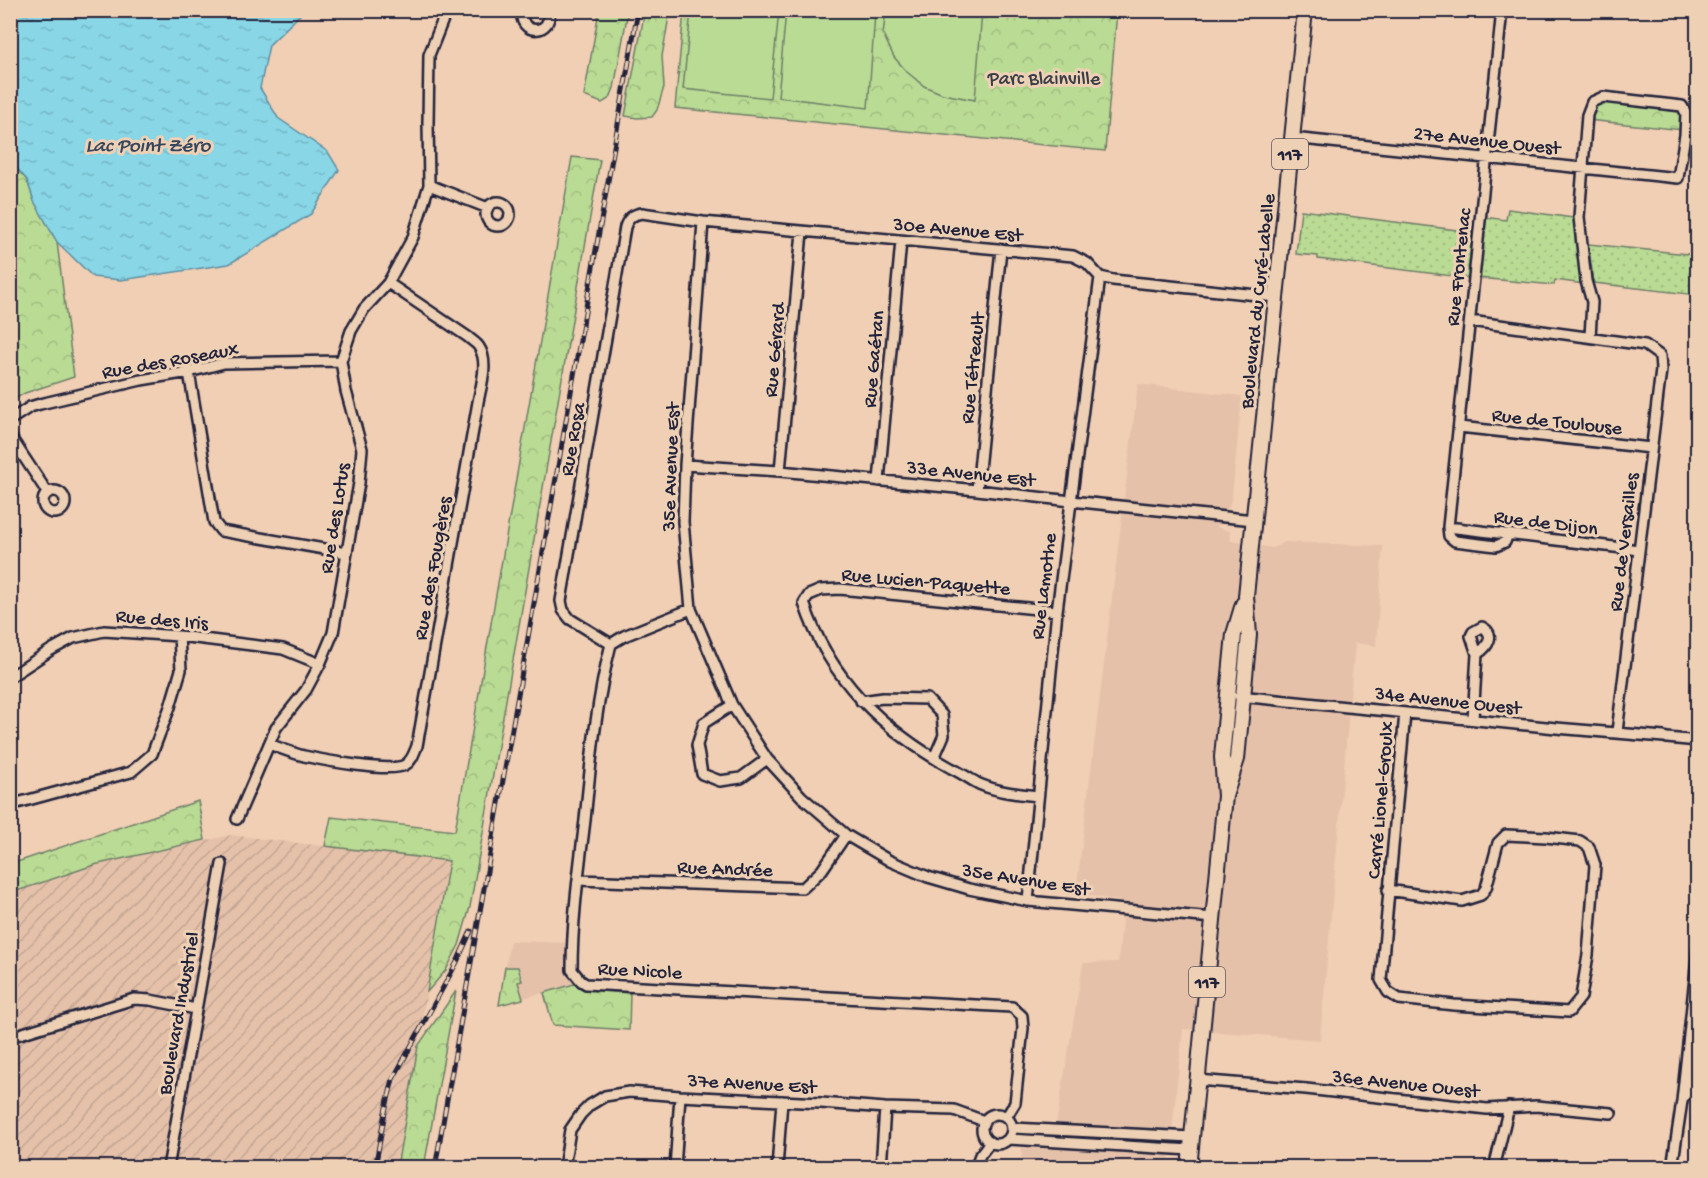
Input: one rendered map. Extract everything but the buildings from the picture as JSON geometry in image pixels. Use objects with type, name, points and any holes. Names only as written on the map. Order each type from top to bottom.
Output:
[{"type":"main road","name":"Boulevard du Curé-Labelle","points":[[1189,1167],[1226,796],[1237,759],[1249,635],[1246,596],[1305,10]]},
{"type":"main road","name":"Boulevard du Curé-Labelle","points":[[1226,796],[1222,757],[1234,634],[1246,596]]},
{"type":"street","name":"Rue des Lotus","points":[[237,819],[276,728],[306,690],[333,633],[359,483],[362,449],[345,391],[341,361],[351,331],[364,309],[388,283],[413,237],[429,184],[429,55],[449,10]]},
{"type":"street","points":[[522,10],[521,17],[524,24],[533,30],[545,26],[550,18],[549,10]]},
{"type":"street","name":"Rue Frontenac","points":[[1448,527],[1502,10]]},
{"type":"street","name":"27e Avenue Ouest","points":[[1292,138],[1678,178],[1686,113],[1682,106],[1603,97],[1592,102],[1587,115],[1583,167]]},
{"type":"street","points":[[1470,321],[1590,337],[1592,302],[1586,281],[1579,217],[1583,167]]},
{"type":"street","points":[[429,184],[488,208]]},
{"type":"street","name":"30e Avenue Est","points":[[630,217],[642,213],[802,232],[1073,256],[1087,262],[1100,277]]},
{"type":"street","name":"Rue Rosa","points":[[611,644],[570,619],[563,610],[561,601],[625,227],[630,217]]},
{"type":"street","name":"35e Avenue Est","points":[[703,222],[682,522],[691,609],[732,705],[767,759],[802,797],[846,835],[890,861],[928,877],[969,890],[1028,901],[1214,918]]},
{"type":"street","name":"Rue Gérard","points":[[780,471],[802,232]]},
{"type":"street","name":"Rue Gaétan","points":[[879,481],[901,241]]},
{"type":"street","name":"Rue Tétreault","points":[[977,490],[1001,249]]},
{"type":"street","points":[[1100,277],[1276,297]]},
{"type":"street","name":"Rue Lamothe","points":[[1028,901],[1057,611],[1100,277]]},
{"type":"street","name":"Rue des Fougères","points":[[269,744],[303,756],[392,768],[404,766],[412,759],[417,746],[478,402],[483,357],[479,346],[468,337],[388,283]]},
{"type":"street","name":"Rue de Versailles","points":[[1590,337],[1645,345],[1660,356],[1661,370],[1617,732]]},
{"type":"street","name":"Rue des Roseaux","points":[[10,420],[39,404],[224,363],[341,361]]},
{"type":"street","points":[[189,372],[214,522],[221,531],[347,553]]},
{"type":"street","name":"Rue de Toulouse","points":[[1459,427],[1651,448]]},
{"type":"street","points":[[10,436],[48,492]]},
{"type":"street","name":"33e Avenue Est","points":[[685,465],[780,471],[977,490],[1254,520]]},
{"type":"street","name":"Rue de Dijon","points":[[1448,527],[1639,550]]},
{"type":"street","name":"Rue Lucien-Paquette","points":[[1038,796],[1009,793],[980,784],[900,736],[861,701],[833,664],[804,603],[809,595],[821,590],[840,589],[1057,611]]},
{"type":"street","points":[[611,644],[624,636],[691,609]]},
{"type":"street","name":"Rue des Iris","points":[[10,678],[73,638],[105,632],[179,636],[283,649],[320,664]]},
{"type":"street","points":[[10,805],[131,772],[152,754],[181,670],[179,636]]},
{"type":"street","name":"Rue Nicole","points":[[611,644],[595,724],[578,880],[572,970],[581,981],[586,984],[1012,1007],[1022,1016],[1023,1028],[1016,1103],[1007,1116]]},
{"type":"street","points":[[1473,719],[1477,654]]},
{"type":"street","name":"34e Avenue Ouest","points":[[1228,694],[1698,741]]},
{"type":"street","points":[[861,701],[883,698],[927,699],[942,714],[944,735],[934,758]]},
{"type":"street","points":[[732,705],[704,723],[697,744],[702,774],[720,781],[741,778],[767,759]]},
{"type":"street","name":"Carré Lionel-Groulx","points":[[1388,890],[1462,901],[1481,895],[1486,888],[1498,843],[1506,836],[1580,841],[1589,848],[1595,865],[1588,955],[1581,997],[1569,1012],[1399,999],[1388,992],[1381,980],[1388,890],[1405,713]]},
{"type":"street","name":"Rue Andrée","points":[[578,880],[803,888],[822,870],[846,835]]},
{"type":"street","name":"Boulevard Industriel","points":[[168,1167],[222,864]]},
{"type":"street","points":[[1672,1167],[1695,996],[1698,949]]},
{"type":"street","points":[[10,1037],[134,999],[196,1009]]},
{"type":"street","points":[[1682,1101],[1698,1073]]},
{"type":"street","name":"36e Avenue Ouest","points":[[1197,1080],[1306,1089],[1487,1109],[1536,1106],[1611,1113]]},
{"type":"street","name":"37e Avenue Est","points":[[564,1167],[570,1130],[581,1114],[606,1095],[629,1092],[885,1108],[954,1110],[984,1121]]},
{"type":"street","points":[[675,1167],[680,1096]]},
{"type":"street","points":[[777,1167],[782,1101]]},
{"type":"street","points":[[1494,1167],[1509,1107]]},
{"type":"street","points":[[880,1167],[885,1108]]},
{"type":"street","points":[[993,1114],[1007,1116],[1013,1128],[1009,1139],[997,1144],[985,1138],[982,1127],[987,1117],[993,1114]]},
{"type":"street","points":[[1013,1128],[1086,1131],[1191,1144]]},
{"type":"street","points":[[1085,1143],[1086,1131]]},
{"type":"street","points":[[1009,1139],[1085,1143],[1191,1144]]},
{"type":"street","points":[[975,1167],[980,1155],[990,1142]]},
{"type":"shaded area","points":[[1138,384],[1242,396],[1232,496],[1229,507],[1217,527],[1230,531],[1231,541],[1273,548],[1285,542],[1383,546],[1376,646],[1355,643],[1320,1040],[1183,1029],[1168,1167],[1021,1168],[1022,1148],[1052,1149],[1083,963],[1118,962],[1124,902],[1076,893]]},
{"type":"shaded area","points":[[231,835],[449,861],[397,1167],[11,1167],[10,893],[94,865]]},
{"type":"shaded area","points":[[510,941],[568,943],[566,970],[574,984],[499,1005]]},
{"type":"green space","points":[[645,10],[670,11],[662,56],[664,87],[657,110],[652,117],[637,118],[625,116]]},
{"type":"green space","points":[[838,10],[875,14],[868,108],[778,97],[786,11]]},
{"type":"green space","points":[[599,11],[628,11],[614,88],[610,98],[602,103],[584,96]]},
{"type":"green space","name":"Parc Blainville","points":[[684,11],[1117,11],[1105,151],[675,108]]},
{"type":"green space","points":[[691,11],[779,11],[770,98],[683,89]]},
{"type":"green space","points":[[886,11],[982,11],[975,100],[943,94],[924,86],[907,72],[894,57],[883,34]]},
{"type":"green space","points":[[1603,99],[1681,109],[1683,130],[1588,120],[1594,104]]},
{"type":"green space","points":[[572,157],[600,160],[470,907],[459,945],[446,970],[427,992],[449,861],[325,846],[331,817],[455,831]]},
{"type":"green space","points":[[10,162],[27,180],[34,201],[57,242],[74,377],[25,393],[11,401]]},
{"type":"green space","points":[[1508,209],[1573,218],[1585,284],[1555,280],[1554,285],[1478,278],[1484,217],[1506,220]]},
{"type":"green space","points":[[1301,210],[1472,232],[1468,278],[1318,259],[1318,256],[1296,254]]},
{"type":"green space","points":[[1588,244],[1697,255],[1697,295],[1594,283]]},
{"type":"green space","points":[[198,801],[205,840],[94,865],[11,893],[11,864]]},
{"type":"green space","points":[[505,967],[518,967],[522,981],[518,982],[523,999],[499,1005]]},
{"type":"green space","points":[[574,984],[586,990],[630,993],[629,1030],[553,1025],[544,993]]},
{"type":"green space","points":[[456,991],[424,1167],[397,1167],[418,1046]]},
{"type":"green space","points":[[1695,1000],[1698,1004],[1697,1070],[1685,1092]]},
{"type":"water","name":"Lac Point Zéro","points":[[11,10],[304,11],[269,45],[260,88],[278,118],[328,152],[339,170],[311,214],[229,264],[121,280],[93,277],[57,242],[34,201],[27,180],[11,162]]},
{"type":"railway","points":[[435,1168],[638,10]]},
{"type":"railway","points":[[375,1168],[393,1079],[457,962],[471,931]]}]
